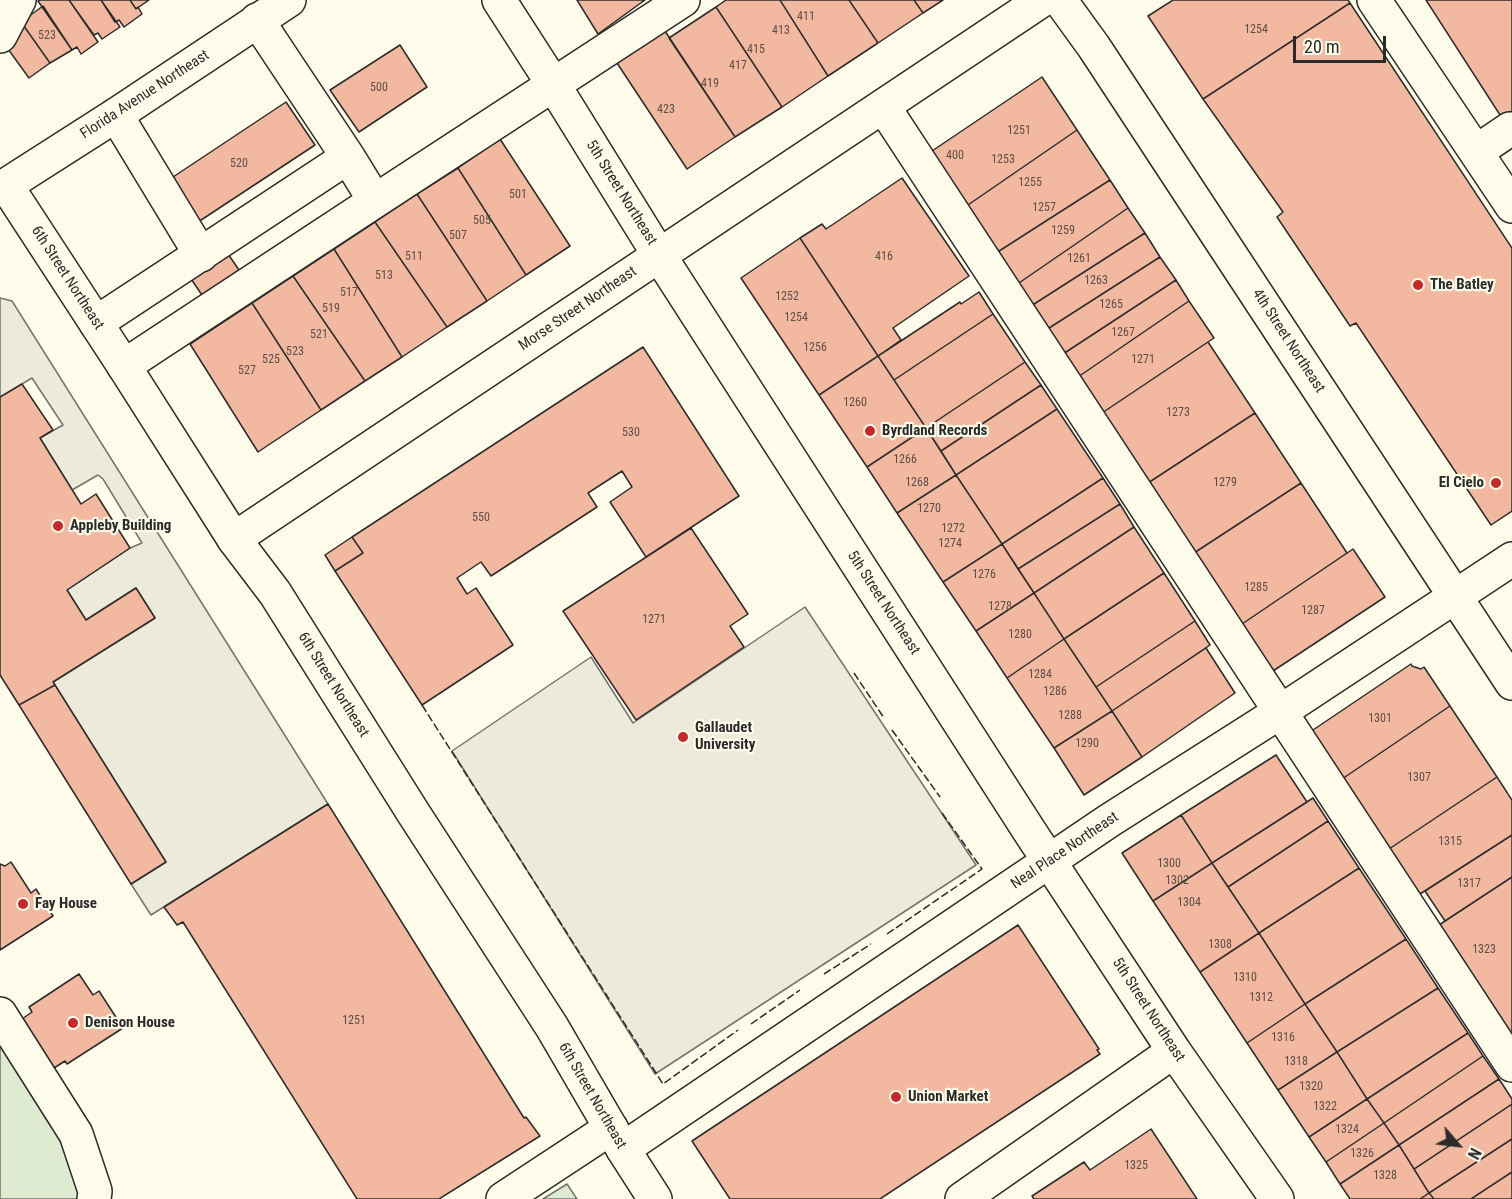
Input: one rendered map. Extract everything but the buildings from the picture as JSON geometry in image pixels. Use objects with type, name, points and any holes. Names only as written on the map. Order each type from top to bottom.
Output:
[{"type":"street","points":[[0,36],[19,0]]},
{"type":"street","name":"Florida Avenue Northeast","points":[[2,184],[116,115],[289,0]]},
{"type":"street","name":"5th Street Northeast","points":[[499,0],[659,255],[1050,861],[1174,1051],[1277,1199]]},
{"type":"street","points":[[124,366],[683,0]]},
{"type":"street","name":"Morse Street Northeast","points":[[234,538],[1042,0]]},
{"type":"street","name":"4th Street Northeast","points":[[1060,0],[1094,47],[1512,683]]},
{"type":"street","points":[[1374,0],[1512,206]]},
{"type":"street","points":[[257,20],[375,201]]},
{"type":"street","points":[[883,106],[1512,1065]]},
{"type":"street","points":[[116,115],[201,255]]},
{"type":"street","points":[[1476,152],[1510,129]]},
{"type":"street","points":[[96,323],[348,157]]},
{"type":"street","name":"6th Street Northeast","points":[[2,184],[96,323],[234,538],[275,593],[552,1027],[655,1199]]},
{"type":"street","name":"Neal Place Northeast","points":[[503,1199],[617,1138],[1050,861],[1512,559]]},
{"type":"street","points":[[0,1014],[76,1134],[95,1191],[94,1199]]},
{"type":"street","points":[[962,1199],[1174,1051]]},
{"type":"green space","points":[[0,1041],[54,1126],[74,1174],[80,1199],[0,1199]]},
{"type":"green space","points":[[567,1184],[577,1199],[543,1199]]},
{"type":"shaded area","points":[[0,298],[12,301],[328,804],[151,915],[131,884],[166,862],[53,682],[155,618],[136,588],[86,620],[67,590],[130,548],[142,543],[103,479],[98,475],[72,490],[40,438],[63,425],[32,378],[0,397]]},
{"type":"shaded area","points":[[805,607],[976,865],[655,1074],[452,751],[591,657],[633,723]]},
{"type":"fence","points":[[854,673],[884,718]]},
{"type":"fence","points":[[422,705],[663,1084],[738,1030]]},
{"type":"fence","points":[[892,730],[940,797]]},
{"type":"fence","points":[[887,934],[982,869],[942,813]]},
{"type":"fence","points":[[824,974],[871,944]]},
{"type":"fence","points":[[751,1024],[800,990]]},
{"type":"place","name":"The Batley","points":[[1418,285]]},
{"type":"place","name":"Byrdland Records","points":[[870,431]]},
{"type":"place","name":"El Cielo","points":[[1496,483]]},
{"type":"place","name":"Appleby Building","points":[[58,526]]},
{"type":"place","name":"Gallaudet University","points":[[683,737]]},
{"type":"place","name":"Fay House","points":[[23,904]]},
{"type":"place","name":"Denison House","points":[[73,1023]]},
{"type":"place","name":"Union Market","points":[[896,1097]]}]
